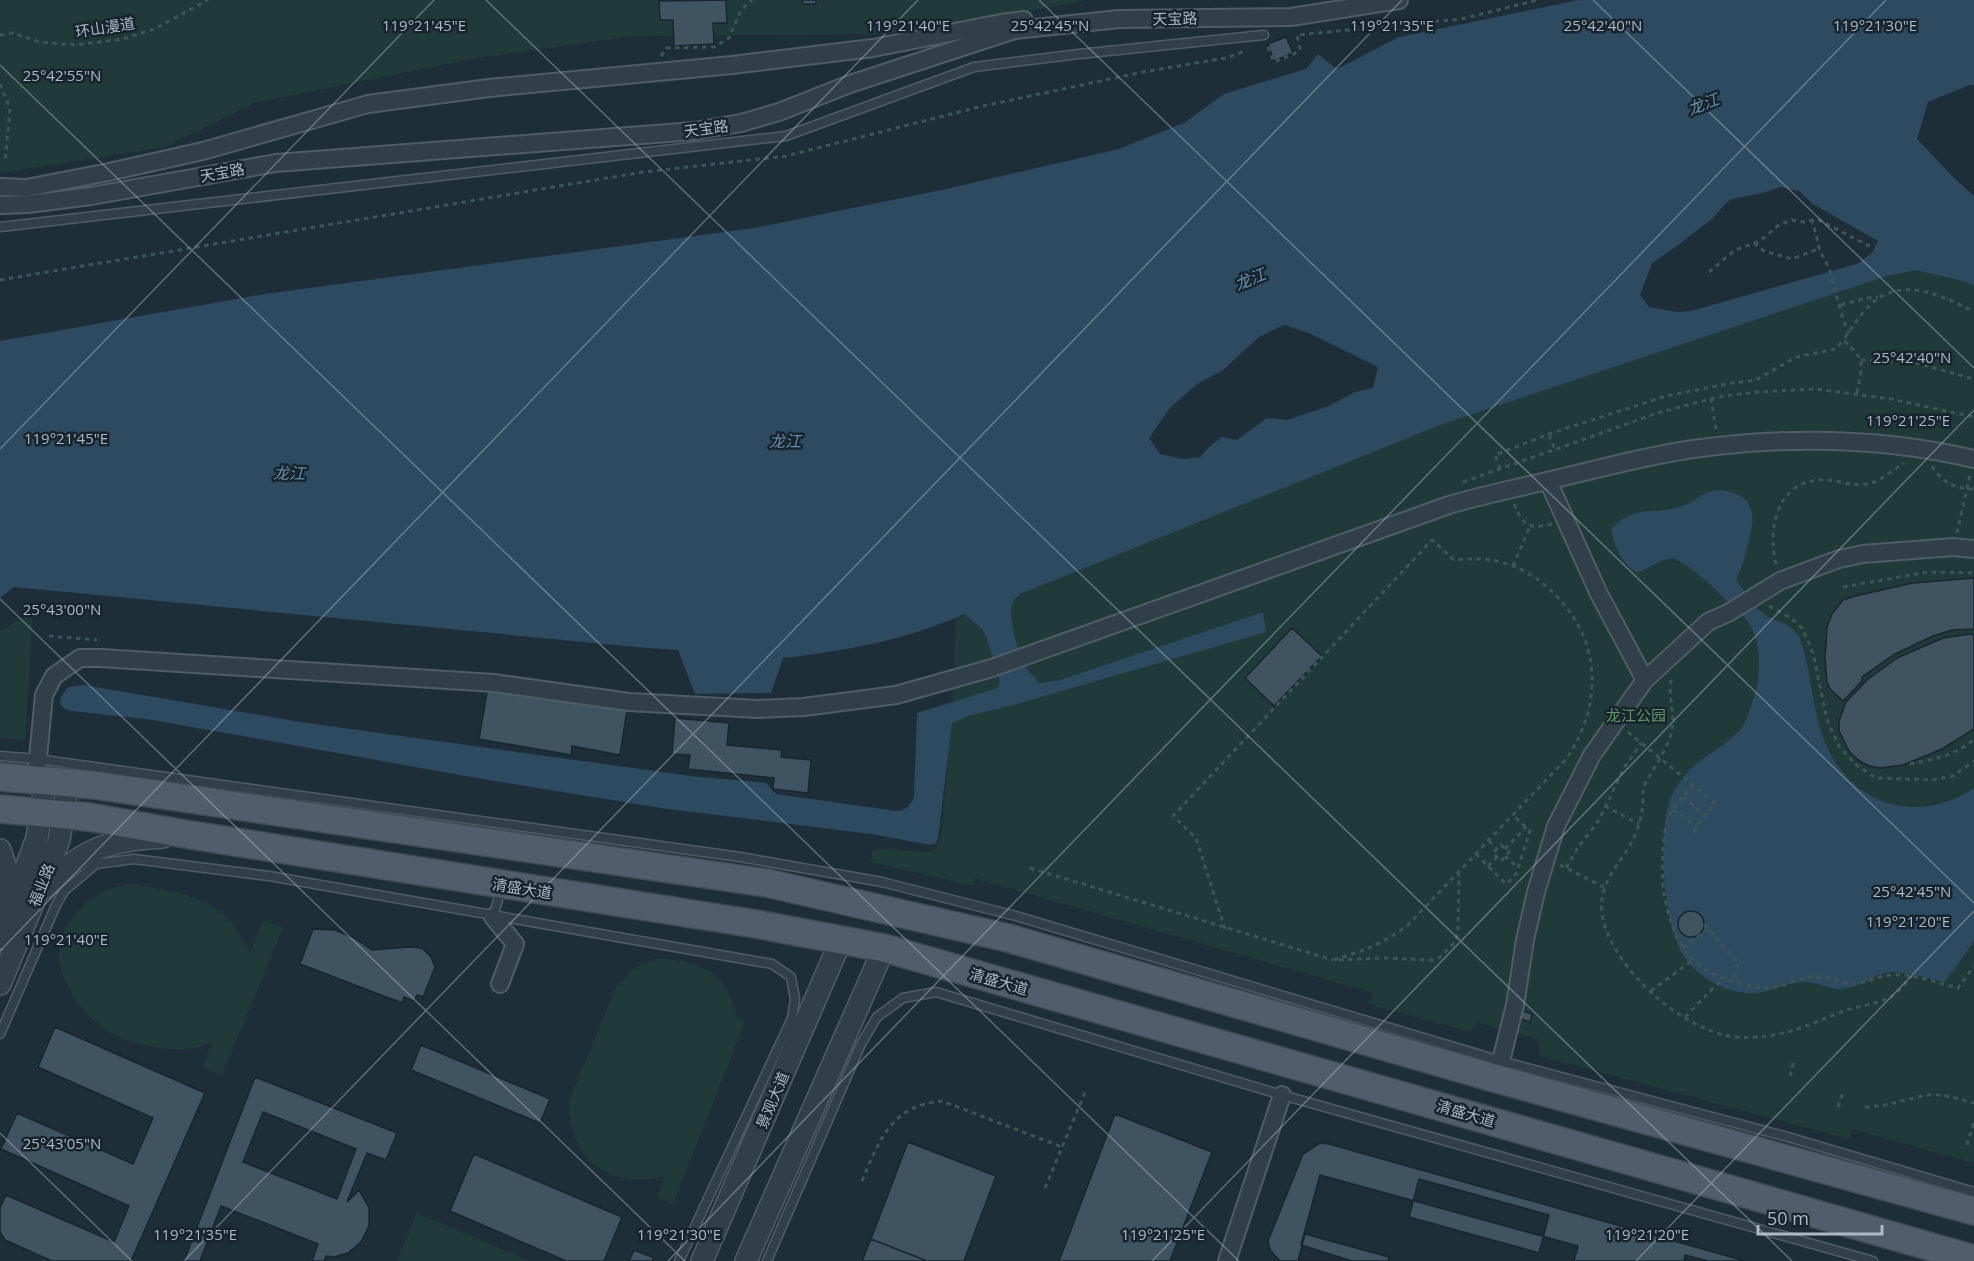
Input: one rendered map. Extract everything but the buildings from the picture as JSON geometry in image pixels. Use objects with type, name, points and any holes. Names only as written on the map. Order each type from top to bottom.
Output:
[{"type":"main road","points":[[0,777],[47,775],[767,883],[1008,938],[1498,1069],[1974,1211]]},
{"type":"main road","name":"清盛大道","points":[[0,809],[89,817],[756,924],[884,948],[1974,1259]]},
{"type":"street","name":"天宝路","points":[[0,187],[26,188],[203,151],[368,104],[489,88],[647,74],[873,48],[1001,23],[1121,7],[1291,7],[1335,0]]},
{"type":"street","name":"天宝路","points":[[0,205],[91,196],[276,163],[694,131],[741,123],[779,112],[850,84],[1015,30],[1119,18],[1291,17],[1399,0]]},
{"type":"street","points":[[47,775],[44,695],[54,676],[80,658],[494,682],[629,702],[759,709],[804,707],[896,695],[993,668],[1438,509],[1507,489],[1628,461],[1719,446],[1810,440],[1863,441],[1927,448],[1974,459]]},
{"type":"street","points":[[1548,481],[1599,594],[1645,680]]},
{"type":"street","points":[[1498,1069],[1515,1005],[1525,940],[1545,859],[1556,826],[1573,790],[1615,722],[1645,680],[1708,622],[1762,599],[1780,581],[1839,559],[1900,550],[1953,547],[1974,549]]},
{"type":"street","name":"福业路","points":[[0,984],[59,840],[52,814],[47,775]]},
{"type":"street","name":"福业路","points":[[4,929],[37,838],[52,814]]},
{"type":"street","points":[[37,895],[71,863],[86,853],[143,838],[191,835]]},
{"type":"street","points":[[0,850],[7,871],[4,929]]},
{"type":"street","points":[[493,917],[516,944],[500,984]]},
{"type":"street","name":"景观大道","points":[[702,1261],[841,940]]},
{"type":"street","points":[[746,1261],[884,948]]},
{"type":"street","points":[[1227,1261],[1282,1095]]},
{"type":"lane","points":[[0,227],[786,136],[974,67],[1264,35]]},
{"type":"lane","points":[[0,756],[47,775],[740,857],[882,882],[1016,916],[1498,1069],[1788,1137],[1974,1192]]},
{"type":"lane","points":[[0,1034],[64,891],[96,864],[134,859],[268,876],[771,964],[791,977],[795,999],[792,1018],[680,1261]]},
{"type":"lane","points":[[493,917],[502,885]]},
{"type":"lane","points":[[767,1261],[861,1044],[877,1017],[903,998],[936,992],[1282,1095],[1873,1261]]},
{"type":"path","name":"环山漫道","points":[[0,35],[13,33],[51,44],[75,45],[123,39],[154,29],[208,0]]},
{"type":"path","points":[[647,74],[667,48],[714,47],[729,38],[741,10],[752,0]]},
{"type":"path","points":[[1269,51],[1274,62],[1300,49],[1297,35],[1461,19],[1538,0]]},
{"type":"path","points":[[0,280],[642,172],[786,156],[983,106],[1143,72],[1226,58],[1246,50]]},
{"type":"path","points":[[0,84],[10,108],[5,162]]},
{"type":"path","points":[[1812,219],[1849,333]]},
{"type":"path","points":[[1709,272],[1735,250],[1768,237],[1785,222],[1792,220],[1821,221],[1871,247]]},
{"type":"path","points":[[1754,243],[1764,252],[1792,260],[1820,248]]},
{"type":"path","points":[[1500,469],[1495,454],[1549,434],[1666,396],[1756,380],[1796,357],[1836,349],[1870,305],[1889,292],[1908,288],[1935,294],[1974,312]]},
{"type":"path","points":[[1840,305],[1880,297]]},
{"type":"path","points":[[1844,340],[1859,354],[1862,363],[1857,393]]},
{"type":"path","points":[[1861,360],[1916,363],[1974,379]]},
{"type":"path","points":[[1711,398],[1719,446]]},
{"type":"path","points":[[1549,434],[1555,450]]},
{"type":"path","points":[[1780,581],[1773,544],[1775,519],[1783,499],[1799,486],[1818,480],[1862,484],[1875,482],[1927,448],[1931,465],[1943,480],[1948,484],[1974,489]]},
{"type":"path","points":[[1948,572],[1974,459]]},
{"type":"path","points":[[1507,489],[1526,524],[1534,528],[1565,521]]},
{"type":"path","points":[[1513,566],[1530,526]]},
{"type":"path","points":[[1225,929],[1196,838],[1173,816],[1432,540],[1454,560],[1493,560],[1513,566],[1541,582],[1561,599],[1585,637],[1591,660],[1591,702],[1578,742],[1567,758],[1408,925],[1386,941],[1365,951],[1332,960]]},
{"type":"path","points":[[1843,588],[1928,572],[1974,573]]},
{"type":"path","points":[[1762,599],[1802,628],[1813,653],[1827,720],[1839,746],[1855,764],[1876,778],[1932,780],[1953,776],[1974,761]]},
{"type":"path","points":[[1671,678],[1669,697],[1673,725],[1661,758],[1643,788],[1639,824],[1635,836],[1604,887],[1602,912],[1610,938],[1625,963],[1651,991],[1685,1017],[1706,1029],[1735,1036],[1783,1034],[1856,1007],[1877,1003],[1897,993],[1912,976]]},
{"type":"path","points":[[1615,722],[1715,803],[1697,826],[1692,837]]},
{"type":"path","points":[[1910,764],[1959,751],[1974,739]]},
{"type":"path","points":[[1566,868],[1599,820],[1623,768],[1641,743]]},
{"type":"path","points":[[1694,784],[1682,797],[1668,820],[1663,853],[1663,887],[1670,917],[1683,948],[1709,973],[1722,979],[1757,988],[1772,987],[1807,978],[1831,978],[1852,984],[1894,974],[1912,976],[1958,988],[1974,966]]},
{"type":"path","points":[[1682,797],[1705,815]]},
{"type":"path","points":[[1605,806],[1639,824]]},
{"type":"path","points":[[1673,810],[1697,826]]},
{"type":"path","points":[[1476,854],[1506,884],[1516,874],[1530,831],[1514,815]]},
{"type":"path","points":[[1505,849],[1526,827]]},
{"type":"path","points":[[1489,841],[1497,849]]},
{"type":"path","points":[[1501,845],[1505,849],[1509,852],[1501,861],[1493,853],[1501,845]]},
{"type":"path","points":[[1505,856],[1518,868]]},
{"type":"path","points":[[1488,866],[1497,857]]},
{"type":"path","points":[[1545,859],[1604,887]]},
{"type":"path","points":[[1030,868],[1332,960],[1383,958],[1432,960],[1440,957],[1453,944],[1458,934],[1459,872]]},
{"type":"path","points":[[1704,924],[1739,964],[1734,982]]},
{"type":"path","points":[[1683,948],[1708,929]]},
{"type":"path","points":[[1651,991],[1693,960]]},
{"type":"path","points":[[1685,1017],[1722,979]]},
{"type":"path","points":[[1790,1076],[1794,1060]]},
{"type":"path","points":[[1045,1188],[1086,1090]]},
{"type":"path","points":[[1838,1107],[1843,1092]]},
{"type":"path","points":[[1865,1107],[1882,1107],[1923,1095],[1949,1096],[1974,1103]]},
{"type":"path","points":[[862,1181],[876,1146],[895,1120],[909,1108],[927,1102],[942,1101],[1062,1147]]},
{"type":"path","points":[[1967,1145],[1974,1122]]},
{"type":"green space","points":[[0,0],[1087,0],[960,24],[883,34],[633,36],[471,59],[254,103],[165,147],[0,173]]},
{"type":"green space","name":"龙江公园","points":[[1916,270],[1974,286],[1974,1163],[1852,1129],[1849,1139],[1540,1056],[1537,1039],[1477,1023],[1470,1032],[1368,1004],[1374,993],[977,879],[975,879],[974,886],[871,862],[872,850],[933,852],[941,839],[953,702],[956,618],[1440,425],[1884,277]]},
{"type":"green space","points":[[33,612],[25,740],[0,738],[0,631]]},
{"type":"green space","points":[[132,884],[182,894],[208,904],[231,922],[250,953],[263,920],[283,928],[222,1075],[202,1067],[213,1042],[191,1049],[135,1043],[99,1025],[72,995],[59,959],[60,941],[64,931],[83,906],[100,894],[112,888]]},
{"type":"green space","points":[[653,959],[684,961],[708,971],[726,989],[737,1018],[745,1022],[673,1204],[657,1197],[665,1176],[626,1179],[609,1174],[595,1165],[583,1153],[570,1121],[569,1100],[616,988],[633,969]]},
{"type":"green space","points":[[417,1213],[530,1261],[397,1261]]},
{"type":"water","name":"龙江","points":[[1579,0],[1974,0],[1974,85],[1928,102],[1917,139],[1974,196],[1974,286],[1916,270],[1884,277],[1440,425],[1020,594],[1012,605],[1013,629],[1024,663],[1039,683],[1057,681],[1263,612],[1266,632],[968,716],[952,723],[938,838],[936,843],[931,845],[871,834],[668,809],[488,780],[153,720],[72,711],[60,704],[61,697],[68,687],[84,685],[300,722],[691,776],[766,783],[776,794],[896,811],[908,807],[914,797],[917,713],[998,688],[1000,681],[986,636],[982,629],[964,614],[898,638],[829,652],[783,658],[771,693],[695,694],[678,650],[14,587],[0,598],[0,341],[265,294],[754,228],[946,189],[1119,149],[1184,123],[1224,94],[1306,69],[1318,54],[1337,69],[1399,37]],"holes":[[[1781,187],[1799,191],[1813,204],[1878,241],[1872,253],[1857,264],[1691,311],[1677,312],[1649,307],[1640,295],[1652,263],[1713,218],[1729,200]],[[1284,325],[1309,333],[1378,367],[1373,388],[1355,392],[1329,406],[1287,420],[1267,418],[1237,440],[1222,437],[1200,457],[1183,459],[1160,454],[1149,438],[1169,409],[1197,384],[1223,370],[1259,337]]]},
{"type":"water","points":[[1722,490],[1743,497],[1751,510],[1750,537],[1736,580],[1757,608],[1791,628],[1800,638],[1823,736],[1840,769],[1855,785],[1873,797],[1892,804],[1912,807],[1933,805],[1954,799],[1974,788],[1974,941],[1945,982],[1891,972],[1840,989],[1800,982],[1761,992],[1744,993],[1719,986],[1705,978],[1683,955],[1676,941],[1664,879],[1664,834],[1670,800],[1685,775],[1742,727],[1756,689],[1759,669],[1758,649],[1753,630],[1746,620],[1697,573],[1673,558],[1661,561],[1637,573],[1619,554],[1611,530],[1635,513],[1683,506],[1706,493]]}]
